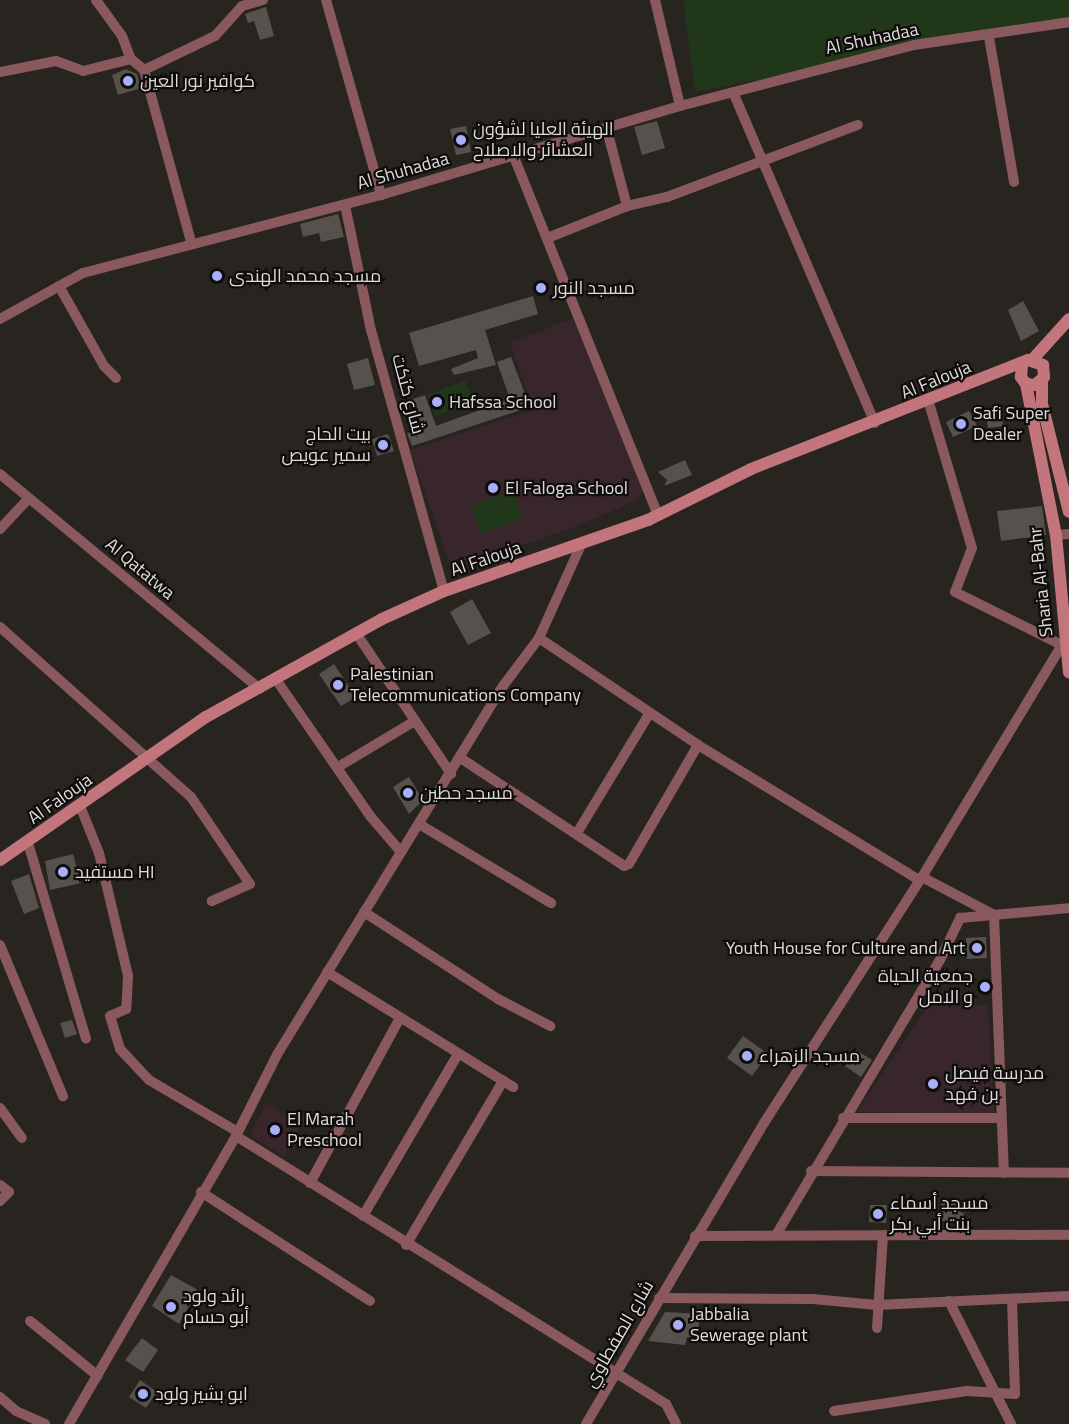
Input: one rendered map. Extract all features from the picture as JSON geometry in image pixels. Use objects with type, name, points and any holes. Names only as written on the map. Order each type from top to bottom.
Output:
[{"type":"main road","points":[[1027,363],[1069,319]]},
{"type":"main road","name":"Al Falouja","points":[[0,861],[206,717],[260,689],[275,678],[356,633],[444,591],[581,545],[658,515],[751,469],[929,403],[1027,363]]},
{"type":"main road","points":[[1027,363],[1043,365],[1042,404],[1069,512]]},
{"type":"main road","name":"Sharia Al-Bahr","points":[[1027,363],[1020,373],[1026,384],[1063,535],[1067,619],[1064,645],[1069,672]]},
{"type":"main road","points":[[1026,384],[1042,381]]},
{"type":"street","points":[[96,0],[122,36],[131,59],[144,70],[191,242]]},
{"type":"street","points":[[144,70],[215,36],[242,6],[263,0]]},
{"type":"street","points":[[326,0],[381,195]]},
{"type":"street","points":[[655,0],[680,106]]},
{"type":"street","name":"Al Shuhadaa","points":[[0,320],[83,273],[191,242],[345,205],[607,130],[680,106],[914,45],[989,37],[1069,22]]},
{"type":"street","points":[[989,37],[1014,182]]},
{"type":"street","points":[[0,72],[56,61],[83,71],[131,59]]},
{"type":"street","points":[[733,92],[875,423]]},
{"type":"street","points":[[549,237],[627,206],[667,197],[858,125]]},
{"type":"street","points":[[607,130],[627,206]]},
{"type":"street","points":[[514,157],[549,237],[658,515]]},
{"type":"street","name":"شارع كتكت","points":[[345,205],[371,330],[444,591]]},
{"type":"street","points":[[59,286],[104,366],[116,378]]},
{"type":"street","points":[[929,403],[972,548],[955,592],[1064,645]]},
{"type":"street","name":"Al Qatatwa","points":[[0,474],[260,689]]},
{"type":"street","points":[[0,529],[29,498]]},
{"type":"street","points":[[69,1424],[201,1192],[237,1134],[327,972],[462,759],[503,686],[539,638],[581,545]]},
{"type":"street","points":[[2,632],[151,756],[191,797],[250,884],[212,901]]},
{"type":"street","points":[[356,633],[451,774]]},
{"type":"street","points":[[539,638],[698,746],[920,879],[994,915]]},
{"type":"street","name":"شارع الصفطاوي","points":[[586,1424],[695,1236],[1064,645]]},
{"type":"street","points":[[275,678],[401,852]]},
{"type":"street","points":[[578,833],[649,714]]},
{"type":"street","points":[[338,768],[415,721]]},
{"type":"street","points":[[462,759],[578,833],[624,866],[629,864],[698,746]]},
{"type":"street","points":[[80,806],[99,853],[128,976],[126,1009],[110,1016],[120,1048],[149,1080],[613,1375],[666,1404],[676,1424]]},
{"type":"street","points":[[419,824],[550,903]]},
{"type":"street","points":[[28,843],[86,1039]]},
{"type":"street","points":[[776,1235],[811,1171],[940,960],[960,918],[1069,908]]},
{"type":"street","points":[[364,912],[498,999],[550,1026]]},
{"type":"street","points":[[994,915],[1000,1118],[1004,1173]]},
{"type":"street","points":[[0,945],[63,1096]]},
{"type":"street","points":[[327,972],[513,1087]]},
{"type":"street","points":[[310,1183],[400,1018]]},
{"type":"street","points":[[363,1216],[458,1054]]},
{"type":"street","points":[[406,1245],[503,1081]]},
{"type":"street","points":[[0,1108],[22,1138]]},
{"type":"street","points":[[843,1118],[1000,1118]]},
{"type":"street","points":[[811,1171],[1069,1173]]},
{"type":"street","points":[[0,1185],[9,1192],[0,1201]]},
{"type":"street","points":[[201,1192],[370,1301]]},
{"type":"street","points":[[877,1328],[884,1235]]},
{"type":"street","points":[[695,1236],[1069,1235]]},
{"type":"street","points":[[659,1298],[813,1299],[878,1305],[1069,1296]]},
{"type":"street","points":[[834,1412],[967,1392],[1014,1394],[1012,1300]]},
{"type":"street","points":[[949,1302],[1011,1424]]},
{"type":"street","points":[[30,1321],[98,1376]]},
{"type":"street","points":[[0,1397],[16,1411],[45,1424]]},
{"type":"shaded area","points":[[575,318],[643,492],[633,502],[577,526],[452,570],[410,450],[533,410],[510,342]]},
{"type":"shaded area","name":"مدرسة فيصل بن فهد","points":[[988,1005],[994,1114],[856,1112],[928,1006]]},
{"type":"shaded area","name":"El Marah Preschool","points":[[266,1103],[300,1124],[284,1157],[250,1135]]},
{"type":"green space","points":[[683,0],[1069,0],[1069,19],[695,92]]},
{"type":"green space","points":[[465,380],[474,401],[436,416],[427,395]]},
{"type":"green space","points":[[514,491],[523,519],[481,533],[472,505]]},
{"type":"building","points":[[266,7],[274,36],[260,40],[254,21],[248,23],[245,14]]},
{"type":"building","name":"كوافير نور العين","points":[[126,69],[137,74],[141,88],[118,95],[112,75]]},
{"type":"building","points":[[657,121],[665,148],[642,155],[634,127]]},
{"type":"building","name":"الهيئة العليا لشؤون العشائر والاصلاح","points":[[466,126],[471,152],[456,155],[450,129]]},
{"type":"building","points":[[338,214],[344,237],[321,242],[319,233],[303,237],[300,224]]},
{"type":"building","points":[[533,296],[538,314],[485,330],[496,365],[454,375],[451,369],[478,358],[476,350],[419,366],[409,333]]},
{"type":"building","points":[[1023,301],[1039,331],[1021,341],[1008,310]]},
{"type":"building","points":[[511,357],[530,407],[412,446],[407,433],[422,427],[413,399],[425,395],[436,426],[510,399],[497,362]]},
{"type":"building","points":[[368,358],[375,385],[354,390],[347,364]]},
{"type":"building","name":"Safi Super Dealer","points":[[969,411],[977,426],[953,437],[946,422]]},
{"type":"building","points":[[1002,411],[1003,426],[988,428],[986,413]]},
{"type":"building","name":"بيت الحاج سمير عويص","points":[[388,434],[394,451],[377,456],[372,439]]},
{"type":"building","points":[[685,460],[692,475],[664,486],[667,480],[658,472]]},
{"type":"building","points":[[1042,506],[1046,535],[1001,541],[997,511]]},
{"type":"building","points":[[472,599],[491,633],[468,645],[450,612]]},
{"type":"building","name":"Palestinian Telecommunications Company","points":[[334,664],[356,697],[341,706],[319,674]]},
{"type":"building","name":"مسجد حطين","points":[[409,777],[423,800],[409,814],[393,787]]},
{"type":"building","name":"مستفيد HI","points":[[73,854],[81,883],[50,890],[45,861]]},
{"type":"building","points":[[29,874],[39,908],[24,914],[11,881]]},
{"type":"building","name":"Youth House for Culture and Art","points":[[986,937],[987,958],[967,959],[966,938]]},
{"type":"building","points":[[72,1020],[77,1034],[65,1038],[60,1023]]},
{"type":"building","name":"مسجد الزهراء","points":[[743,1036],[768,1054],[752,1076],[727,1058]]},
{"type":"building","points":[[856,1050],[872,1060],[861,1077],[845,1066]]},
{"type":"building","points":[[941,1201],[963,1201],[964,1221],[942,1221]]},
{"type":"building","name":"مسجد أسماء بنت أبي بكر","points":[[870,1205],[887,1205],[886,1223],[869,1222]]},
{"type":"building","points":[[171,1275],[198,1290],[179,1324],[152,1306]]},
{"type":"building","name":"Jabbalia Sewerage plant","points":[[665,1312],[701,1314],[696,1339],[687,1337],[685,1345],[648,1341]]},
{"type":"building","points":[[142,1338],[158,1350],[143,1372],[125,1360]]},
{"type":"building","name":"ابو بشير ولود","points":[[140,1380],[157,1392],[146,1408],[129,1397]]},
{"type":"place","name":"كوافير نور العين","points":[[128,81]]},
{"type":"place","name":"الهيئة العليا لشؤون العشائر والاصلاح","points":[[461,140]]},
{"type":"place","name":"مسجد محمد الهندى","points":[[217,276]]},
{"type":"place","name":"مسجد النور","points":[[541,288]]},
{"type":"place","name":"Hafssa School","points":[[437,402]]},
{"type":"place","name":"Safi Super Dealer","points":[[961,424]]},
{"type":"place","name":"بيت الحاج سمير عويص","points":[[383,445]]},
{"type":"place","name":"El Faloga School","points":[[493,488]]},
{"type":"place","name":"Palestinian Telecommunications Company","points":[[338,685]]},
{"type":"place","name":"مسجد حطين","points":[[408,793]]},
{"type":"place","name":"مستفيد HI","points":[[63,872]]},
{"type":"place","name":"Youth House for Culture and Art","points":[[977,948]]},
{"type":"place","name":"جمعية الحياة و الامل","points":[[985,987]]},
{"type":"place","name":"مسجد الزهراء","points":[[747,1056]]},
{"type":"place","name":"مدرسة فيصل بن فهد","points":[[933,1084]]},
{"type":"place","name":"El Marah Preschool","points":[[275,1130]]},
{"type":"place","name":"مسجد أسماء بنت أبي بكر","points":[[878,1214]]},
{"type":"place","name":"رائد ولود أبو حسام","points":[[171,1307]]},
{"type":"place","name":"Jabbalia Sewerage plant","points":[[678,1325]]},
{"type":"place","name":"ابو بشير ولود","points":[[143,1394]]}]
